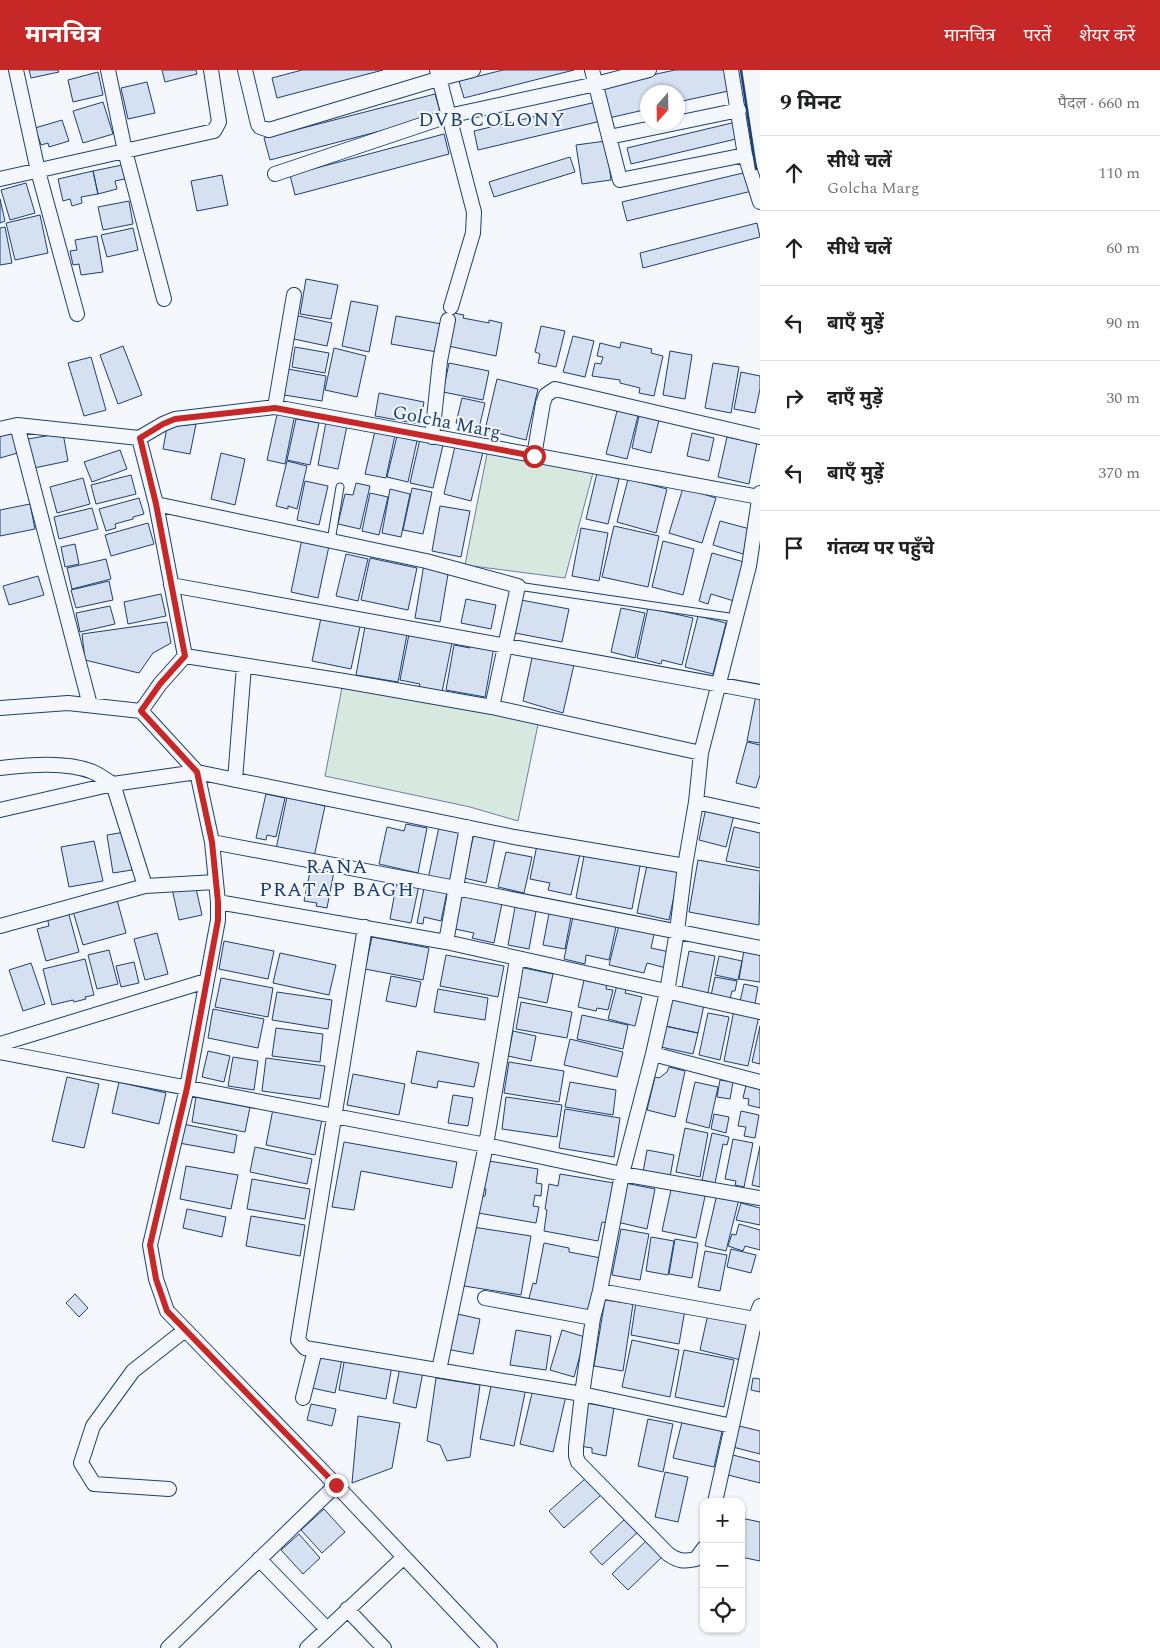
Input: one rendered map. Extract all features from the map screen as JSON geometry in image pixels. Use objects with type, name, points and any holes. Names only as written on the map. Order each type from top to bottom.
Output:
[{"type":"street","points":[[16,70],[38,171],[77,314]]},
{"type":"street","points":[[108,70],[125,151],[164,299]]},
{"type":"street","points":[[0,180],[214,131],[219,122],[211,70]]},
{"type":"street","points":[[245,70],[258,124],[260,127],[269,130],[438,74],[473,70]]},
{"type":"street","points":[[592,70],[620,180],[745,155]]},
{"type":"street","points":[[275,174],[448,116],[596,84],[649,70]]},
{"type":"street","points":[[731,70],[745,155],[760,202]]},
{"type":"street","points":[[432,437],[440,361],[450,313],[473,233],[474,212],[438,74]]},
{"type":"street","points":[[609,138],[739,110]]},
{"type":"street","points":[[275,408],[294,295]]},
{"type":"street","points":[[534,456],[543,403],[546,395],[555,389],[760,437]]},
{"type":"street","name":"Golcha Marg","points":[[140,438],[175,419],[275,408],[534,456],[760,495]]},
{"type":"street","points":[[17,425],[90,705]]},
{"type":"street","points":[[0,429],[17,425],[140,438],[156,504],[185,656]]},
{"type":"street","points":[[700,1554],[696,1559],[687,1562],[677,1560],[668,1554],[578,1462],[576,1447],[593,1318],[600,1291],[622,1174],[667,992],[696,802],[701,753],[736,618],[754,567],[760,495]]},
{"type":"street","points":[[156,504],[426,561],[518,586],[492,707]]},
{"type":"street","points":[[171,585],[760,692]]},
{"type":"street","points":[[141,711],[160,684],[185,656]]},
{"type":"street","points":[[185,656],[492,707],[701,753]]},
{"type":"street","points":[[235,780],[244,666]]},
{"type":"street","points":[[0,708],[68,703],[141,711],[197,772],[212,842],[218,920],[187,1088],[150,1245],[156,1279],[167,1311],[336,1485],[490,1648]]},
{"type":"street","points":[[0,768],[36,764],[80,768],[93,772],[113,784],[145,886]]},
{"type":"street","points":[[0,810],[113,784],[197,772],[514,837],[685,866]]},
{"type":"street","points":[[696,802],[760,816]]},
{"type":"street","points":[[446,942],[467,826]]},
{"type":"street","points":[[212,842],[760,948]]},
{"type":"street","points":[[0,926],[145,886],[216,882]]},
{"type":"street","points":[[218,902],[446,942],[760,1012]]},
{"type":"street","points":[[365,927],[298,1340],[305,1348],[315,1350],[582,1394],[732,1426]]},
{"type":"street","points":[[439,1370],[486,1145],[516,958]]},
{"type":"street","points":[[0,1044],[206,980]]},
{"type":"street","points":[[0,1052],[486,1145],[622,1174],[760,1198]]},
{"type":"street","points":[[653,1054],[760,1082]]},
{"type":"street","points":[[600,1291],[758,1312],[717,1498]]},
{"type":"street","points":[[485,1298],[593,1318]]},
{"type":"street","points":[[169,1489],[94,1484],[81,1463],[93,1426],[134,1371],[185,1330]]},
{"type":"street","points":[[303,1398],[315,1350]]},
{"type":"street","points":[[168,1648],[336,1485]]},
{"type":"street","points":[[307,1648],[404,1557]]},
{"type":"street","points":[[259,1559],[327,1629]]},
{"type":"street","points":[[347,1609],[384,1648]]},
{"type":"lane","points":[[331,542],[340,487]]},
{"type":"lane","points":[[518,586],[736,618]]},
{"type":"shaded area","points":[[488,449],[595,465],[565,578],[465,565]]},
{"type":"shaded area","points":[[344,677],[541,710],[518,821],[470,807],[325,776]]},
{"type":"building","points":[[29,70],[58,70],[59,72],[31,78]]},
{"type":"building","points":[[162,70],[196,70],[197,74],[165,82]]},
{"type":"building","points":[[302,70],[383,70],[277,98],[272,78]]},
{"type":"building","points":[[503,70],[574,70],[464,98],[459,81]]},
{"type":"building","points":[[675,70],[729,70],[733,90],[685,100],[685,85],[640,85],[640,111],[609,118],[601,86]]},
{"type":"building","points":[[98,72],[103,95],[73,102],[68,80]]},
{"type":"building","points":[[147,82],[155,113],[128,119],[121,88]]},
{"type":"building","points":[[435,94],[441,115],[270,160],[264,138]]},
{"type":"building","points":[[103,102],[113,134],[83,143],[73,111]]},
{"type":"building","points":[[596,102],[601,121],[478,150],[474,131]]},
{"type":"building","points":[[62,120],[69,141],[49,147],[48,143],[41,145],[35,128]]},
{"type":"building","points":[[736,122],[740,138],[631,164],[627,148]]},
{"type":"building","points":[[444,134],[449,154],[295,195],[290,175]]},
{"type":"building","points":[[606,141],[611,180],[582,184],[576,145]]},
{"type":"building","points":[[570,157],[575,172],[494,197],[489,182]]},
{"type":"building","points":[[122,165],[125,179],[115,181],[117,189],[98,194],[93,171]]},
{"type":"building","points":[[93,171],[98,194],[81,197],[82,203],[72,206],[70,199],[63,201],[58,179]]},
{"type":"building","points":[[747,172],[752,191],[627,221],[622,202]]},
{"type":"building","points":[[222,175],[228,205],[197,211],[191,181]]},
{"type":"building","points":[[26,183],[35,213],[10,220],[1,190]]},
{"type":"building","points":[[0,199],[5,221],[0,223]]},
{"type":"building","points":[[129,201],[133,224],[103,230],[98,207]]},
{"type":"building","points":[[40,215],[48,253],[15,260],[6,223]]},
{"type":"building","points":[[757,223],[760,237],[643,268],[640,253]]},
{"type":"building","points":[[5,227],[12,263],[0,265],[0,228]]},
{"type":"building","points":[[133,228],[138,250],[107,257],[101,235]]},
{"type":"building","points":[[97,236],[103,272],[81,275],[79,264],[73,265],[70,251],[77,250],[75,240]]},
{"type":"building","points":[[306,279],[338,285],[331,319],[300,314]]},
{"type":"building","points":[[351,301],[378,306],[369,352],[342,346]]},
{"type":"building","points":[[454,313],[464,315],[463,318],[489,323],[489,320],[502,323],[496,356],[448,346]]},
{"type":"building","points":[[294,315],[332,323],[327,346],[289,338]]},
{"type":"building","points":[[396,316],[442,324],[437,352],[391,344]]},
{"type":"building","points":[[541,326],[565,331],[556,367],[538,363],[540,354],[535,352]]},
{"type":"building","points":[[573,336],[594,341],[585,377],[563,372]]},
{"type":"building","points":[[621,342],[652,349],[651,353],[663,356],[654,396],[639,393],[640,388],[620,383],[620,380],[592,376],[595,363],[601,364],[603,357],[597,356],[600,343],[620,348]]},
{"type":"building","points":[[123,346],[142,395],[118,404],[100,355]]},
{"type":"building","points":[[295,347],[329,353],[325,373],[292,367]]},
{"type":"building","points":[[334,348],[366,356],[357,397],[325,390]]},
{"type":"building","points":[[670,351],[692,355],[685,399],[663,395]]},
{"type":"building","points":[[91,357],[106,410],[84,416],[68,363]]},
{"type":"building","points":[[449,363],[489,371],[483,400],[443,392]]},
{"type":"building","points":[[713,363],[739,367],[731,413],[705,408]]},
{"type":"building","points":[[288,369],[326,376],[322,401],[284,395]]},
{"type":"building","points":[[741,372],[760,376],[760,389],[755,413],[734,409]]},
{"type":"building","points":[[497,379],[538,389],[526,440],[485,430]]},
{"type":"building","points":[[379,393],[424,402],[420,424],[375,416]]},
{"type":"building","points":[[462,398],[485,403],[479,428],[456,423]]},
{"type":"building","points":[[618,407],[639,412],[627,459],[606,454]]},
{"type":"building","points":[[278,410],[295,414],[285,464],[267,460]]},
{"type":"building","points":[[640,411],[660,416],[651,453],[632,448]]},
{"type":"building","points":[[296,419],[319,423],[310,465],[287,460]]},
{"type":"building","points":[[326,422],[347,426],[338,469],[318,465]]},
{"type":"building","points":[[196,424],[190,454],[163,449],[167,427]]},
{"type":"building","points":[[15,431],[21,452],[0,458],[0,435]]},
{"type":"building","points":[[375,431],[395,435],[386,478],[365,474]]},
{"type":"building","points":[[63,433],[68,461],[34,468],[28,439]]},
{"type":"building","points":[[692,433],[714,438],[709,461],[687,456]]},
{"type":"building","points":[[397,436],[417,441],[408,482],[387,477]]},
{"type":"building","points":[[727,437],[757,443],[749,484],[718,477]]},
{"type":"building","points":[[420,439],[443,445],[433,488],[410,483]]},
{"type":"building","points":[[455,446],[483,452],[471,501],[444,494]]},
{"type":"building","points":[[120,450],[127,469],[92,482],[84,462]]},
{"type":"building","points":[[221,453],[245,459],[235,505],[211,499]]},
{"type":"building","points":[[287,461],[307,466],[297,509],[288,506],[288,509],[276,506]]},
{"type":"building","points":[[597,473],[619,479],[608,524],[586,519]]},
{"type":"building","points":[[131,475],[136,494],[96,504],[91,485]]},
{"type":"building","points":[[83,478],[90,504],[57,513],[50,487]]},
{"type":"building","points":[[628,479],[667,489],[656,533],[617,522]]},
{"type":"building","points":[[305,481],[328,486],[319,525],[297,520]]},
{"type":"building","points":[[356,483],[370,486],[360,529],[338,524],[345,494],[353,495]]},
{"type":"building","points":[[412,488],[432,492],[423,534],[403,530]]},
{"type":"building","points":[[683,488],[716,498],[702,543],[669,533]]},
{"type":"building","points":[[390,489],[410,494],[401,537],[382,533]]},
{"type":"building","points":[[370,493],[388,497],[379,535],[362,531]]},
{"type":"building","points":[[139,498],[144,514],[115,524],[116,528],[106,531],[99,509]]},
{"type":"building","points":[[30,504],[35,529],[0,536],[0,510]]},
{"type":"building","points":[[440,506],[470,511],[461,557],[432,551]]},
{"type":"building","points":[[92,508],[98,529],[59,539],[54,517]]},
{"type":"building","points":[[720,521],[750,529],[743,554],[713,545]]},
{"type":"building","points":[[148,523],[154,544],[111,556],[105,535]]},
{"type":"building","points":[[614,526],[659,536],[648,587],[602,577]]},
{"type":"building","points":[[581,528],[608,533],[599,581],[572,576]]},
{"type":"building","points":[[302,539],[329,546],[318,598],[291,592]]},
{"type":"building","points":[[663,541],[694,549],[683,595],[652,587]]},
{"type":"building","points":[[75,544],[79,564],[65,567],[61,547]]},
{"type":"building","points":[[712,553],[744,562],[734,601],[711,594],[708,604],[699,601]]},
{"type":"building","points":[[346,554],[368,559],[358,601],[336,596]]},
{"type":"building","points":[[370,558],[417,568],[408,610],[361,600]]},
{"type":"building","points":[[106,559],[111,579],[72,589],[67,568]]},
{"type":"building","points":[[424,564],[449,568],[440,622],[415,618]]},
{"type":"building","points":[[38,576],[44,595],[9,605],[3,586]]},
{"type":"building","points":[[109,581],[113,600],[76,608],[71,590]]},
{"type":"building","points":[[161,594],[166,616],[128,624],[124,602]]},
{"type":"building","points":[[466,599],[496,605],[491,629],[461,623]]},
{"type":"building","points":[[521,600],[569,609],[562,642],[515,633]]},
{"type":"building","points":[[110,606],[115,624],[80,632],[76,613]]},
{"type":"building","points":[[621,608],[645,613],[635,658],[611,652]]},
{"type":"building","points":[[648,608],[693,618],[682,665],[662,660],[661,664],[637,658]]},
{"type":"building","points":[[322,613],[361,622],[351,669],[312,661]]},
{"type":"building","points":[[698,616],[726,623],[713,674],[685,667]]},
{"type":"building","points":[[366,621],[408,629],[398,682],[356,675]]},
{"type":"building","points":[[167,622],[171,643],[153,653],[139,673],[85,660],[82,634]]},
{"type":"building","points":[[410,629],[453,638],[442,692],[419,687],[420,684],[400,680]]},
{"type":"building","points":[[471,642],[494,647],[485,697],[446,690],[454,645],[470,648]]},
{"type":"building","points":[[533,653],[575,660],[563,713],[523,701]]},
{"type":"building","points":[[756,695],[760,696],[760,743],[747,741]]},
{"type":"building","points":[[747,742],[760,745],[760,775],[756,788],[736,783]]},
{"type":"building","points":[[266,794],[285,798],[276,837],[267,835],[266,840],[256,838]]},
{"type":"building","points":[[287,797],[325,806],[314,857],[276,849]]},
{"type":"building","points":[[706,808],[734,815],[726,847],[699,840]]},
{"type":"building","points":[[406,824],[427,828],[418,873],[379,864],[387,827],[404,831]]},
{"type":"building","points":[[439,827],[462,832],[450,884],[428,879]]},
{"type":"building","points":[[734,827],[760,833],[760,868],[726,861]]},
{"type":"building","points":[[475,829],[496,834],[486,883],[464,878]]},
{"type":"building","points":[[125,832],[132,870],[113,873],[107,835]]},
{"type":"building","points":[[94,841],[103,881],[69,887],[61,847]]},
{"type":"building","points":[[537,845],[580,854],[571,895],[548,890],[550,883],[530,879]]},
{"type":"building","points":[[585,851],[641,861],[632,909],[576,898]]},
{"type":"building","points":[[506,852],[532,857],[524,893],[498,887]]},
{"type":"building","points":[[698,860],[760,871],[759,925],[689,912]]},
{"type":"building","points":[[312,862],[335,866],[327,908],[316,906],[317,903],[304,901]]},
{"type":"building","points":[[647,865],[679,872],[669,920],[637,913]]},
{"type":"building","points":[[397,881],[419,885],[411,923],[390,919]]},
{"type":"building","points":[[195,884],[202,915],[179,920],[172,889]]},
{"type":"building","points":[[424,888],[447,892],[441,921],[424,917],[423,924],[417,923]]},
{"type":"building","points":[[462,894],[503,898],[494,943],[472,938],[474,933],[455,929]]},
{"type":"building","points":[[116,896],[126,933],[83,945],[72,908]]},
{"type":"building","points":[[516,902],[537,906],[529,949],[508,945]]},
{"type":"building","points":[[550,908],[572,912],[565,949],[543,945]]},
{"type":"building","points":[[68,911],[79,952],[46,961],[37,929],[49,926],[47,917]]},
{"type":"building","points":[[574,912],[617,922],[609,960],[586,955],[585,964],[564,959]]},
{"type":"building","points":[[620,921],[655,930],[651,948],[670,952],[666,968],[647,963],[644,973],[609,965]]},
{"type":"building","points":[[157,933],[168,974],[145,980],[134,939]]},
{"type":"building","points":[[372,937],[429,948],[423,980],[365,969]]},
{"type":"building","points":[[224,941],[274,951],[268,979],[219,969]]},
{"type":"building","points":[[109,950],[118,984],[97,989],[88,955]]},
{"type":"building","points":[[744,950],[760,953],[760,982],[739,979]]},
{"type":"building","points":[[689,951],[715,956],[707,998],[681,993]]},
{"type":"building","points":[[280,953],[336,965],[329,995],[273,983]]},
{"type":"building","points":[[446,955],[504,966],[498,997],[440,986]]},
{"type":"building","points":[[719,956],[742,961],[738,980],[715,975]]},
{"type":"building","points":[[85,959],[94,995],[74,1002],[73,1000],[52,1005],[43,969]]},
{"type":"building","points":[[134,962],[139,983],[121,987],[116,966]]},
{"type":"building","points":[[31,963],[45,1004],[23,1011],[9,970]]},
{"type":"building","points":[[519,967],[553,974],[547,1003],[513,996]]},
{"type":"building","points":[[391,976],[421,982],[416,1007],[386,1001]]},
{"type":"building","points":[[715,977],[737,981],[735,991],[732,991],[729,1003],[710,1000]]},
{"type":"building","points":[[221,978],[273,988],[268,1017],[215,1007]]},
{"type":"building","points":[[592,979],[607,982],[606,989],[613,990],[608,1010],[597,1008],[596,1011],[578,1007],[584,980],[591,982]]},
{"type":"building","points":[[744,984],[758,987],[754,1009],[739,1006]]},
{"type":"building","points":[[617,985],[627,987],[625,993],[642,997],[635,1026],[608,1019]]},
{"type":"building","points":[[438,989],[488,998],[485,1020],[434,1012]]},
{"type":"building","points":[[277,992],[332,1000],[328,1029],[272,1020]]},
{"type":"building","points":[[671,998],[704,1005],[698,1033],[665,1026]]},
{"type":"building","points":[[521,1002],[572,1012],[567,1038],[516,1029]]},
{"type":"building","points":[[213,1009],[264,1019],[258,1048],[208,1038]]},
{"type":"building","points":[[734,1010],[759,1016],[748,1066],[724,1061]]},
{"type":"building","points":[[708,1013],[729,1017],[720,1060],[699,1055]]},
{"type":"building","points":[[582,1015],[628,1025],[623,1049],[577,1039]]},
{"type":"building","points":[[665,1026],[698,1033],[693,1054],[661,1047]]},
{"type":"building","points":[[760,1026],[760,1064],[752,1062]]},
{"type":"building","points":[[276,1028],[323,1034],[320,1062],[272,1056]]},
{"type":"building","points":[[513,1031],[536,1036],[531,1061],[508,1056]]},
{"type":"building","points":[[570,1039],[623,1052],[617,1077],[564,1065]]},
{"type":"building","points":[[208,1051],[230,1056],[224,1082],[202,1077]]},
{"type":"building","points":[[417,1051],[479,1063],[474,1087],[438,1081],[437,1088],[411,1083]]},
{"type":"building","points":[[233,1057],[258,1061],[254,1090],[228,1086]]},
{"type":"building","points":[[266,1058],[325,1066],[320,1099],[262,1091]]},
{"type":"building","points":[[509,1062],[564,1071],[559,1102],[504,1093]]},
{"type":"building","points":[[669,1067],[685,1071],[675,1117],[647,1110],[655,1077],[659,1078],[667,1072]]},
{"type":"building","points":[[353,1074],[405,1084],[399,1115],[347,1105]]},
{"type":"building","points":[[67,1077],[99,1084],[84,1148],[52,1141]]},
{"type":"building","points":[[720,1080],[733,1082],[730,1099],[717,1097]]},
{"type":"building","points":[[747,1081],[760,1085],[760,1108],[748,1105],[749,1099],[743,1098]]},
{"type":"building","points":[[119,1082],[166,1093],[159,1124],[112,1113]]},
{"type":"building","points":[[570,1082],[616,1090],[613,1115],[565,1107]]},
{"type":"building","points":[[695,1082],[718,1087],[709,1128],[686,1122]]},
{"type":"building","points":[[453,1095],[473,1098],[468,1126],[448,1123]]},
{"type":"building","points":[[196,1097],[250,1107],[245,1132],[192,1122]]},
{"type":"building","points":[[506,1097],[562,1105],[557,1137],[502,1129]]},
{"type":"building","points":[[273,1109],[322,1119],[315,1155],[266,1145]]},
{"type":"building","points":[[565,1109],[620,1118],[614,1157],[559,1148]]},
{"type":"building","points":[[741,1111],[759,1115],[755,1138],[744,1136],[746,1127],[738,1126]]},
{"type":"building","points":[[714,1114],[729,1117],[726,1133],[711,1129]]},
{"type":"building","points":[[183,1124],[237,1135],[234,1153],[179,1143]]},
{"type":"building","points":[[685,1128],[708,1133],[700,1177],[676,1172]]},
{"type":"building","points":[[712,1133],[729,1137],[727,1145],[723,1144],[715,1183],[702,1180]]},
{"type":"building","points":[[733,1139],[753,1143],[744,1187],[735,1185],[736,1181],[725,1179]]},
{"type":"building","points":[[344,1142],[457,1162],[452,1188],[361,1171],[354,1210],[332,1207]]},
{"type":"building","points":[[760,1146],[760,1187],[752,1185]]},
{"type":"building","points":[[255,1147],[312,1159],[307,1184],[250,1172]]},
{"type":"building","points":[[647,1150],[674,1155],[670,1177],[643,1172]]},
{"type":"building","points":[[489,1161],[538,1169],[536,1183],[542,1184],[541,1196],[535,1195],[533,1206],[539,1207],[536,1223],[478,1213],[481,1196],[485,1196],[486,1189],[479,1188]]},
{"type":"building","points":[[186,1166],[238,1175],[231,1209],[180,1199]]},
{"type":"building","points":[[560,1174],[614,1183],[607,1223],[602,1222],[598,1241],[544,1231],[549,1184],[558,1186]]},
{"type":"building","points":[[252,1179],[310,1189],[305,1219],[247,1209]]},
{"type":"building","points":[[625,1183],[655,1189],[647,1229],[617,1222]]},
{"type":"building","points":[[672,1185],[706,1192],[696,1238],[662,1231]]},
{"type":"building","points":[[717,1194],[739,1199],[726,1251],[705,1246]]},
{"type":"building","points":[[741,1203],[760,1208],[760,1225],[736,1220]]},
{"type":"building","points":[[187,1209],[226,1217],[222,1237],[183,1228]]},
{"type":"building","points":[[251,1216],[305,1225],[300,1256],[246,1246]]},
{"type":"building","points":[[739,1224],[760,1230],[760,1250],[745,1246],[743,1251],[728,1246],[732,1234],[736,1235]]},
{"type":"building","points":[[473,1227],[531,1236],[521,1295],[464,1286]]},
{"type":"building","points":[[621,1229],[649,1234],[640,1280],[612,1275]]},
{"type":"building","points":[[651,1237],[674,1241],[668,1275],[646,1271]]},
{"type":"building","points":[[675,1239],[698,1243],[692,1278],[669,1274]]},
{"type":"building","points":[[544,1243],[569,1248],[569,1252],[601,1258],[597,1287],[594,1286],[588,1315],[528,1302],[533,1283],[536,1284]]},
{"type":"building","points":[[731,1249],[756,1255],[751,1273],[727,1267]]},
{"type":"building","points":[[705,1251],[727,1255],[720,1291],[698,1287]]},
{"type":"building","points":[[75,1294],[88,1308],[79,1317],[66,1303]]},
{"type":"building","points":[[605,1300],[633,1304],[623,1371],[594,1366]]},
{"type":"building","points":[[636,1302],[685,1310],[679,1344],[631,1335]]},
{"type":"building","points":[[453,1313],[480,1319],[473,1354],[446,1349]]},
{"type":"building","points":[[708,1314],[750,1324],[741,1360],[700,1350]]},
{"type":"building","points":[[516,1330],[551,1336],[546,1370],[510,1365]]},
{"type":"building","points":[[562,1330],[585,1337],[574,1377],[550,1370]]},
{"type":"building","points":[[632,1340],[679,1350],[670,1397],[622,1387]]},
{"type":"building","points":[[684,1350],[734,1360],[724,1407],[675,1397]]},
{"type":"building","points":[[319,1354],[342,1359],[335,1393],[312,1388]]},
{"type":"building","points":[[345,1357],[392,1366],[386,1399],[339,1390]]},
{"type":"building","points":[[400,1367],[423,1372],[416,1408],[393,1403]]},
{"type":"building","points":[[436,1378],[480,1385],[470,1457],[447,1461],[440,1445],[427,1441]]},
{"type":"building","points":[[753,1378],[760,1379],[760,1392],[751,1390]]},
{"type":"building","points":[[492,1381],[526,1388],[514,1446],[480,1439]]},
{"type":"building","points":[[533,1389],[566,1396],[553,1452],[520,1444]]},
{"type":"building","points":[[586,1403],[614,1408],[606,1456],[592,1453],[592,1448],[579,1446]]},
{"type":"building","points":[[311,1404],[336,1409],[332,1426],[307,1420]]},
{"type":"building","points":[[358,1416],[400,1423],[392,1468],[352,1483]]},
{"type":"building","points":[[683,1418],[723,1427],[714,1467],[673,1458]]},
{"type":"building","points":[[648,1419],[673,1424],[663,1472],[638,1466]]},
{"type":"building","points":[[735,1425],[760,1431],[760,1454],[729,1446]]},
{"type":"building","points":[[729,1454],[760,1462],[760,1483],[724,1474]]},
{"type":"building","points":[[665,1472],[688,1477],[678,1522],[655,1517]]},
{"type":"building","points":[[586,1478],[601,1495],[564,1528],[549,1511]]},
{"type":"building","points":[[324,1509],[345,1532],[322,1553],[301,1530]]},
{"type":"building","points":[[627,1517],[639,1531],[602,1565],[590,1552]]},
{"type":"building","points":[[745,1519],[760,1522],[760,1561],[745,1558]]},
{"type":"building","points":[[299,1534],[320,1558],[303,1574],[281,1550]]},
{"type":"building","points":[[647,1540],[663,1556],[628,1590],[612,1574]]},
{"type":"wall","points":[[741,70],[756,169]]},
{"type":"district","name":"DVB COLONY","points":[[492,119]]},
{"type":"district","name":"RANA PRATAP BAGH","points":[[337,878]]},
{"type":"route","points":[[336,1485],[167,1311],[156,1279],[150,1245],[187,1088],[218,920],[218,902],[212,842],[197,772],[141,711],[160,684],[185,656],[156,504],[140,438],[163,424],[188,416],[275,408],[534,456]]}]
